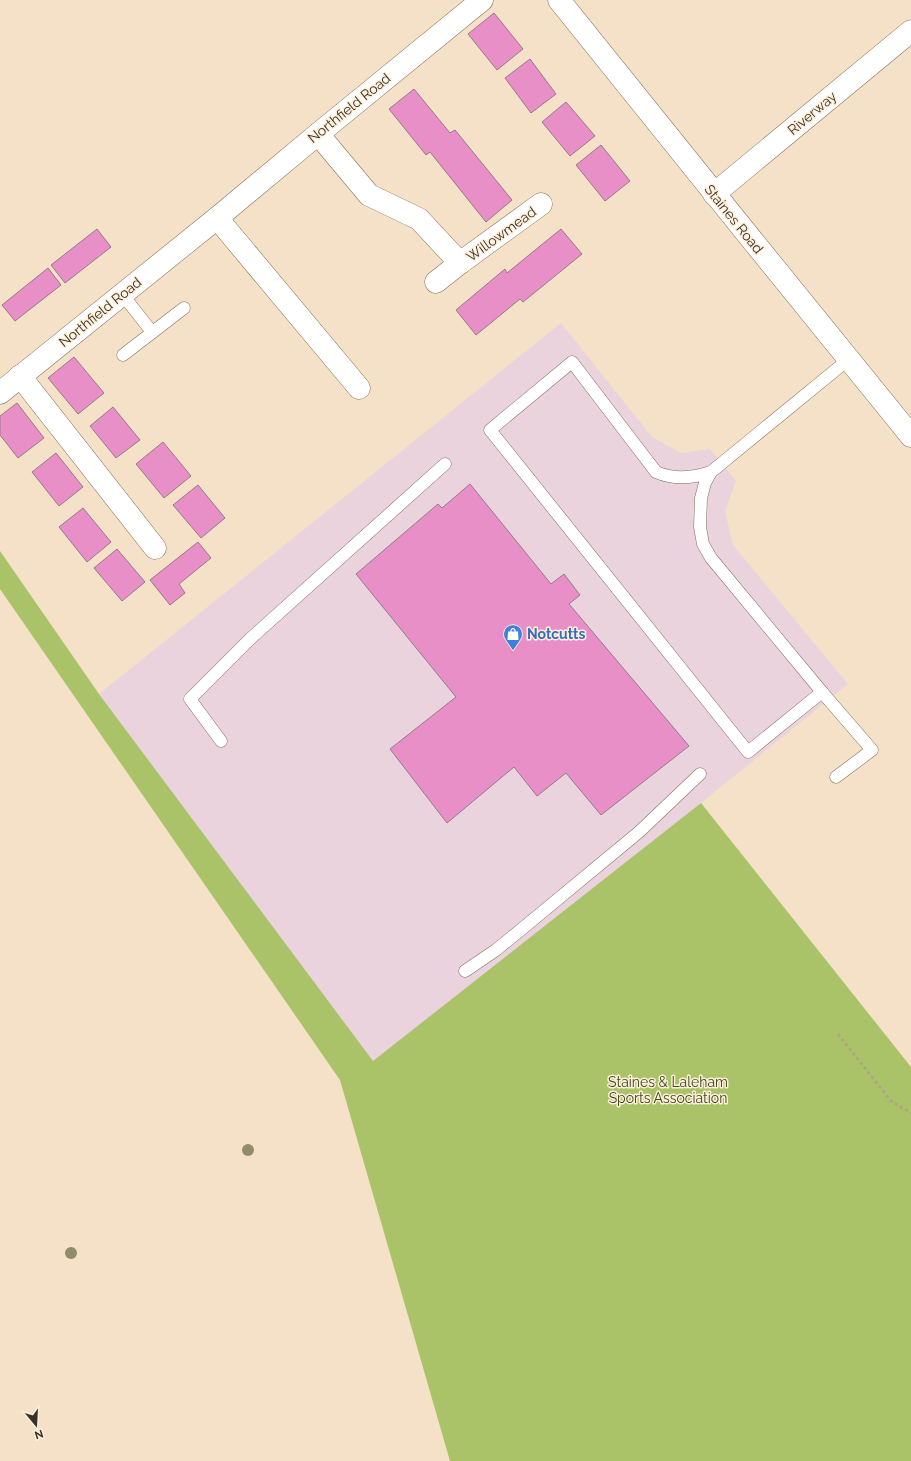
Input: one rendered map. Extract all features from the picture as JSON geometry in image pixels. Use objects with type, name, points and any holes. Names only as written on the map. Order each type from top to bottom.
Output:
[{"type":"street","name":"Northfield Road","points":[[0,393],[217,218],[482,0]]},
{"type":"street","name":"Staines Road","points":[[559,0],[714,194],[911,436]]},
{"type":"street","name":"Riverway","points":[[714,194],[911,31]]},
{"type":"street","name":"Willowmead","points":[[318,134],[369,195],[419,219],[460,263]]},
{"type":"street","name":"Willowmead","points":[[436,282],[541,204]]},
{"type":"street","points":[[217,218],[360,388]]},
{"type":"street","points":[[20,376],[156,548]]},
{"type":"lane","points":[[122,294],[152,332]]},
{"type":"lane","points":[[123,354],[184,308]]},
{"type":"lane","points":[[822,692],[748,752],[490,430],[572,362],[656,472],[662,475],[681,478],[699,476],[711,472],[849,359]]},
{"type":"lane","points":[[221,741],[190,699],[250,639],[444,464]]},
{"type":"lane","points":[[711,472],[705,483],[701,498],[700,527],[703,544],[711,558],[872,750],[836,777]]},
{"type":"lane","points":[[465,971],[496,950],[639,832],[700,774]]},
{"type":"path","points":[[838,1034],[891,1101],[911,1113]]},
{"type":"shaded area","points":[[561,323],[652,437],[681,453],[710,449],[736,481],[725,511],[733,545],[848,684],[701,803],[373,1062],[99,694]]},
{"type":"green space","name":"Staines & Laleham Sports Association","points":[[0,551],[99,694],[373,1061],[701,803],[911,1067],[911,1461],[450,1461],[340,1080],[0,589]]},
{"type":"building","points":[[494,13],[523,49],[497,70],[468,34]]},
{"type":"building","points":[[530,59],[556,94],[531,113],[505,78]]},
{"type":"building","points":[[414,89],[450,133],[455,130],[512,200],[486,222],[430,152],[426,155],[389,109]]},
{"type":"building","points":[[566,102],[595,136],[570,156],[542,122]]},
{"type":"building","points":[[601,145],[630,181],[605,201],[576,165]]},
{"type":"building","points":[[97,229],[111,247],[65,283],[51,265]]},
{"type":"building","points":[[561,229],[582,254],[523,302],[520,299],[476,335],[456,310],[505,269],[507,273]]},
{"type":"building","points":[[48,268],[61,285],[15,321],[2,305]]},
{"type":"building","points":[[74,357],[104,393],[78,414],[48,378]]},
{"type":"building","points":[[17,403],[44,438],[18,458],[0,435],[0,416]]},
{"type":"building","points":[[113,407],[140,440],[116,458],[90,426]]},
{"type":"building","points":[[163,442],[191,476],[164,498],[136,464]]},
{"type":"building","points":[[56,453],[83,487],[59,506],[32,472]]},
{"type":"building","name":"Notcutts","points":[[470,484],[551,584],[564,574],[580,595],[569,604],[689,746],[601,815],[566,773],[537,796],[514,767],[447,823],[390,749],[456,697],[356,574],[438,504],[442,508]]},
{"type":"building","points":[[198,485],[225,518],[201,538],[173,505]]},
{"type":"building","points":[[83,508],[111,542],[87,562],[59,527]]},
{"type":"building","points":[[198,542],[211,558],[179,584],[185,593],[170,605],[150,580]]},
{"type":"building","points":[[117,549],[145,582],[122,601],[94,568]]},
{"type":"place","name":"Notcutts","points":[[513,651]]}]
